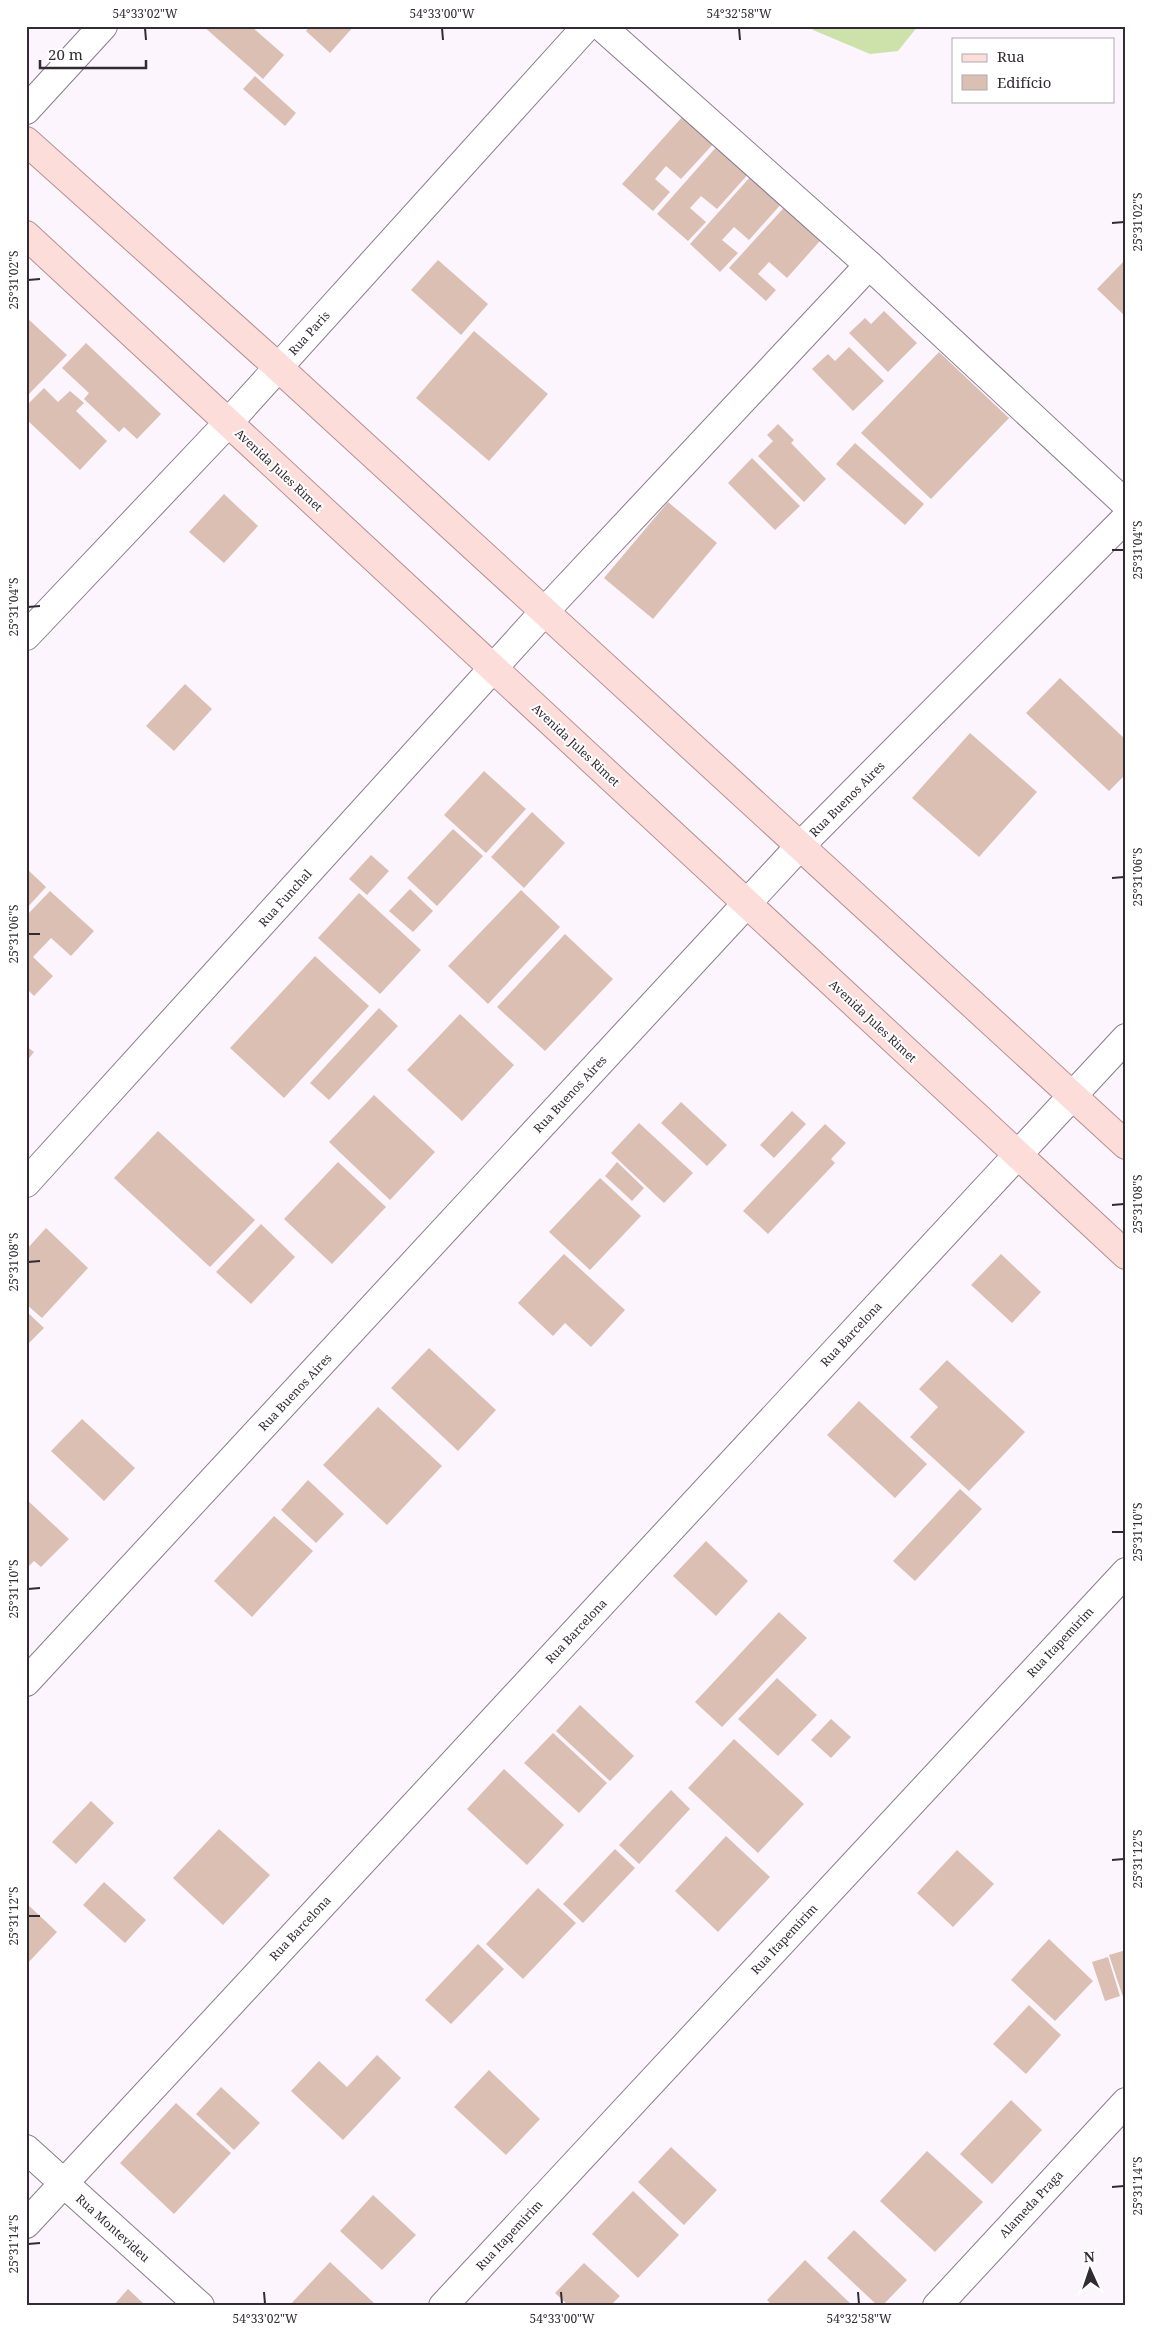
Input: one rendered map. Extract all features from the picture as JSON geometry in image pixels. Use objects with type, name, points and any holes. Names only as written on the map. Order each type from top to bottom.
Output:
[{"type":"main road","points":[[26,140],[278,367],[1073,1095],[1126,1146]]},
{"type":"main road","name":"Avenida Jules Rimet","points":[[26,235],[1126,1255]]},
{"type":"street","points":[[26,110],[103,26]]},
{"type":"street","name":"Rua Paris","points":[[26,636],[228,424],[587,26]]},
{"type":"street","points":[[601,26],[869,265],[1126,504]]},
{"type":"street","name":"Rua Funchal","points":[[26,1184],[544,612],[869,265]]},
{"type":"street","name":"Rua Buenos Aires","points":[[26,1682],[800,846],[1126,518]]},
{"type":"street","name":"Rua Barcelona","points":[[26,2224],[1126,1038]]},
{"type":"street","name":"Rua Itapemirim","points":[[443,2306],[1126,1572]]},
{"type":"street","name":"Alameda Praga","points":[[937,2306],[1126,2102]]},
{"type":"street","name":"Rua Montevideu","points":[[26,2149],[200,2306]]},
{"type":"green space","points":[[811,26],[918,26],[898,51],[870,54],[813,30]]},
{"type":"building","points":[[203,26],[251,26],[284,55],[263,79]]},
{"type":"building","points":[[310,26],[354,26],[330,53],[306,31]]},
{"type":"building","points":[[255,76],[296,113],[285,126],[243,89]]},
{"type":"building","points":[[684,115],[715,142],[681,179],[666,166],[655,179],[670,192],[653,211],[622,184]]},
{"type":"building","points":[[719,144],[750,172],[717,209],[701,196],[690,208],[706,222],[688,241],[657,214]]},
{"type":"building","points":[[752,175],[783,202],[749,240],[734,227],[722,240],[738,253],[720,272],[690,244]]},
{"type":"building","points":[[790,201],[827,233],[787,278],[769,262],[758,274],[776,290],[766,301],[729,268]]},
{"type":"building","points":[[1126,259],[1126,317],[1097,289]]},
{"type":"building","points":[[438,260],[488,304],[461,335],[411,290]]},
{"type":"building","points":[[884,311],[917,343],[888,372],[849,333],[865,318],[871,324]]},
{"type":"building","points":[[26,317],[67,355],[26,397]]},
{"type":"building","points":[[474,331],[548,394],[489,461],[416,398]]},
{"type":"building","points":[[86,343],[161,414],[137,439],[124,427],[119,432],[84,399],[89,393],[62,368]]},
{"type":"building","points":[[849,347],[884,381],[853,411],[812,369],[828,354],[835,361]]},
{"type":"building","points":[[939,352],[1009,418],[931,499],[861,433]]},
{"type":"building","points":[[44,388],[58,402],[70,391],[84,403],[76,411],[107,441],[80,470],[26,419],[26,406]]},
{"type":"building","points":[[778,424],[794,440],[791,443],[826,479],[804,502],[758,456],[773,441],[767,435]]},
{"type":"building","points":[[855,443],[924,504],[905,525],[836,464]]},
{"type":"building","points":[[752,458],[800,506],[775,530],[728,483]]},
{"type":"building","points":[[224,494],[258,526],[224,563],[189,532]]},
{"type":"building","points":[[668,502],[717,543],[653,619],[604,578]]},
{"type":"building","points":[[1060,678],[1126,740],[1126,774],[1109,791],[1026,713]]},
{"type":"building","points":[[185,684],[212,709],[174,751],[146,726]]},
{"type":"building","points":[[970,733],[1037,792],[979,857],[912,798]]},
{"type":"building","points":[[484,771],[526,809],[486,853],[444,815]]},
{"type":"building","points":[[532,812],[565,843],[524,888],[491,857]]},
{"type":"building","points":[[453,829],[483,856],[437,906],[407,878]]},
{"type":"building","points":[[371,855],[389,871],[367,895],[349,879]]},
{"type":"building","points":[[26,868],[46,887],[26,909]]},
{"type":"building","points":[[410,889],[433,911],[413,932],[389,911]]},
{"type":"building","points":[[521,890],[560,927],[488,1004],[448,966]]},
{"type":"building","points":[[50,891],[94,931],[71,956],[51,938],[33,957],[53,976],[34,996],[26,988],[26,916]]},
{"type":"building","points":[[359,893],[421,950],[380,994],[318,938]]},
{"type":"building","points":[[565,934],[613,979],[545,1051],[497,1007]]},
{"type":"building","points":[[315,956],[369,1006],[284,1098],[230,1048]]},
{"type":"building","points":[[379,1008],[398,1026],[329,1100],[310,1083]]},
{"type":"building","points":[[460,1014],[514,1065],[462,1121],[407,1070]]},
{"type":"building","points":[[26,1046],[34,1052],[26,1062]]},
{"type":"building","points":[[374,1095],[435,1152],[390,1200],[329,1142]]},
{"type":"building","points":[[681,1102],[727,1145],[707,1166],[661,1123]]},
{"type":"building","points":[[792,1111],[806,1124],[774,1158],[760,1145]]},
{"type":"building","points":[[639,1123],[693,1173],[664,1203],[611,1153]]},
{"type":"building","points":[[825,1124],[846,1143],[831,1159],[835,1163],[768,1234],[743,1211]]},
{"type":"building","points":[[158,1131],[255,1220],[210,1267],[114,1178]]},
{"type":"building","points":[[338,1162],[386,1207],[332,1264],[284,1219]]},
{"type":"building","points":[[617,1162],[644,1188],[632,1201],[605,1176]]},
{"type":"building","points":[[600,1178],[641,1216],[590,1270],[549,1232]]},
{"type":"building","points":[[261,1224],[295,1257],[251,1304],[216,1272]]},
{"type":"building","points":[[46,1228],[88,1268],[42,1318],[26,1304],[26,1250]]},
{"type":"building","points":[[564,1254],[625,1310],[591,1347],[565,1323],[553,1336],[518,1303]]},
{"type":"building","points":[[1001,1254],[1041,1292],[1012,1323],[971,1285]]},
{"type":"building","points":[[26,1311],[44,1328],[26,1346]]},
{"type":"building","points":[[429,1348],[496,1410],[458,1451],[391,1388]]},
{"type":"building","points":[[947,1360],[1025,1432],[969,1491],[910,1437],[938,1407],[919,1389]]},
{"type":"building","points":[[859,1401],[927,1464],[895,1498],[827,1435]]},
{"type":"building","points":[[378,1407],[442,1466],[387,1525],[323,1465]]},
{"type":"building","points":[[82,1419],[135,1468],[104,1501],[51,1451]]},
{"type":"building","points":[[308,1480],[344,1514],[316,1543],[281,1510]]},
{"type":"building","points":[[960,1489],[982,1509],[915,1581],[893,1561]]},
{"type":"building","points":[[26,1499],[69,1539],[41,1567],[34,1561],[26,1569]]},
{"type":"building","points":[[274,1516],[313,1551],[252,1617],[214,1581]]},
{"type":"building","points":[[706,1541],[748,1581],[716,1616],[673,1576]]},
{"type":"building","points":[[779,1612],[807,1638],[722,1727],[695,1702]]},
{"type":"building","points":[[777,1678],[817,1715],[778,1756],[738,1719]]},
{"type":"building","points":[[580,1705],[634,1756],[610,1781],[556,1731]]},
{"type":"building","points":[[831,1719],[851,1737],[831,1758],[811,1740]]},
{"type":"building","points":[[553,1733],[607,1783],[579,1813],[524,1763]]},
{"type":"building","points":[[734,1739],[804,1804],[758,1853],[688,1788]]},
{"type":"building","points":[[504,1769],[564,1825],[527,1865],[467,1809]]},
{"type":"building","points":[[671,1790],[690,1809],[639,1864],[619,1845]]},
{"type":"building","points":[[91,1801],[114,1823],[76,1864],[52,1842]]},
{"type":"building","points":[[219,1829],[270,1875],[223,1925],[173,1878]]},
{"type":"building","points":[[726,1836],[770,1877],[718,1932],[675,1891]]},
{"type":"building","points":[[615,1849],[635,1868],[583,1923],[563,1904]]},
{"type":"building","points":[[957,1850],[994,1884],[953,1927],[917,1893]]},
{"type":"building","points":[[104,1882],[146,1920],[125,1943],[83,1905]]},
{"type":"building","points":[[538,1888],[576,1923],[523,1979],[486,1944]]},
{"type":"building","points":[[26,1903],[57,1932],[26,1965]]},
{"type":"building","points":[[1049,1939],[1093,1981],[1055,2021],[1011,1980]]},
{"type":"building","points":[[478,1944],[504,1969],[451,2024],[425,2000]]},
{"type":"building","points":[[1126,1950],[1126,1996],[1123,1997],[1109,1955]]},
{"type":"building","points":[[1108,1957],[1120,1996],[1105,2001],[1092,1962]]},
{"type":"building","points":[[1029,2005],[1061,2035],[1026,2074],[993,2044]]},
{"type":"building","points":[[377,2055],[401,2078],[343,2140],[291,2091],[319,2061],[347,2087]]},
{"type":"building","points":[[489,2070],[540,2119],[506,2155],[454,2107]]},
{"type":"building","points":[[221,2087],[260,2123],[234,2150],[196,2114]]},
{"type":"building","points":[[1011,2100],[1042,2130],[992,2184],[960,2154]]},
{"type":"building","points":[[176,2103],[231,2153],[174,2214],[120,2163]]},
{"type":"building","points":[[671,2147],[717,2190],[684,2225],[638,2182]]},
{"type":"building","points":[[927,2151],[983,2202],[935,2252],[880,2201]]},
{"type":"building","points":[[633,2191],[679,2235],[638,2278],[592,2234]]},
{"type":"building","points":[[373,2195],[416,2235],[382,2270],[340,2231]]},
{"type":"building","points":[[854,2230],[907,2280],[882,2306],[878,2306],[827,2258]]},
{"type":"building","points":[[805,2260],[853,2306],[773,2306],[767,2300]]},
{"type":"building","points":[[330,2262],[375,2304],[373,2306],[289,2306]]},
{"type":"building","points":[[584,2263],[620,2296],[610,2306],[569,2306],[555,2293]]},
{"type":"building","points":[[128,2289],[146,2306],[113,2306]]}]
